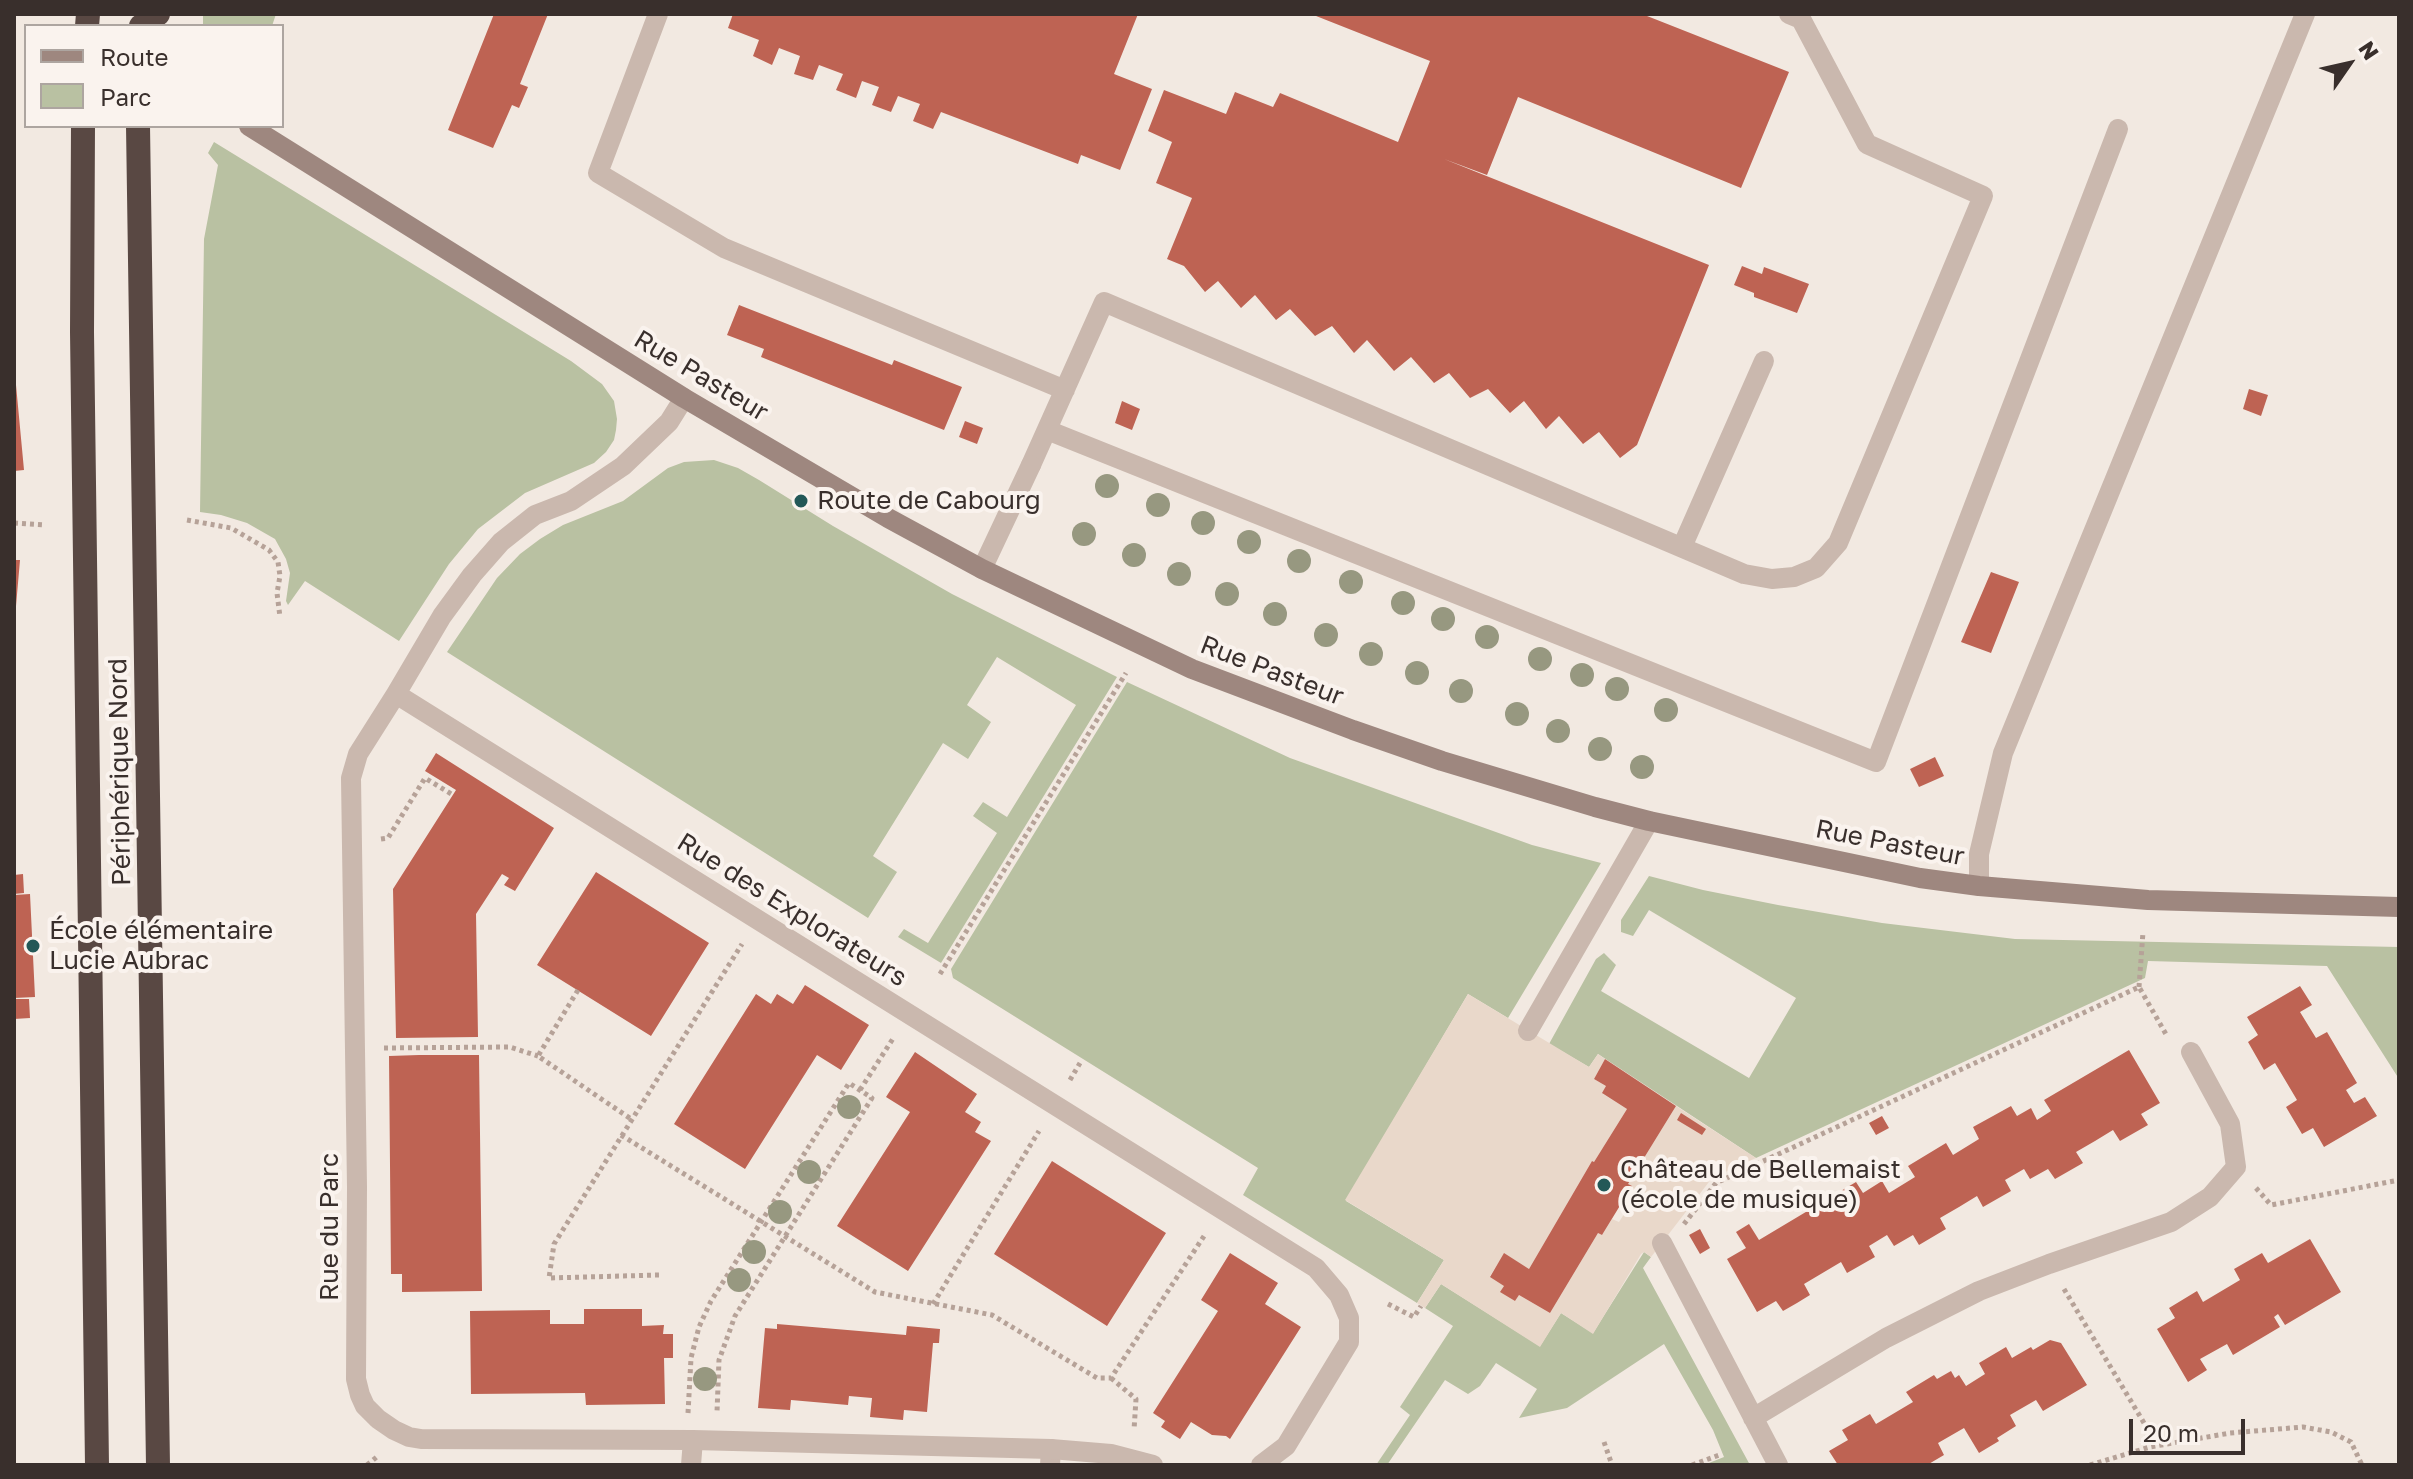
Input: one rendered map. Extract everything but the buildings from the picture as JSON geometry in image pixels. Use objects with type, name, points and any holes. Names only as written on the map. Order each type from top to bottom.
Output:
[{"type":"highway","name":"Périphérique Nord","points":[[83,128],[82,332],[97,1465]]},
{"type":"highway","name":"Périphérique Nord","points":[[138,128],[158,1465]]},
{"type":"main road","name":"Rue Pasteur","points":[[252,128],[684,398],[888,518],[982,569],[1192,669],[1442,761],[1649,821],[1920,878],[2148,900],[2399,907]]},
{"type":"street","points":[[658,14],[598,173],[724,248],[1065,390]]},
{"type":"street","points":[[982,569],[1104,302],[1744,574],[1772,579],[1794,577],[1816,568],[1838,543],[1983,196],[1867,144],[1801,19],[1789,14]]},
{"type":"street","points":[[1979,886],[1979,854],[2003,753],[2305,14]]},
{"type":"street","points":[[1047,430],[1876,762],[2118,129]]},
{"type":"street","points":[[1682,547],[1764,361]]},
{"type":"street","points":[[396,694],[442,616],[501,542],[535,515],[571,501],[623,466],[669,422],[684,398]]},
{"type":"street","name":"Rue du Parc","points":[[396,694],[358,754],[351,778],[357,1187],[356,1379],[360,1395],[365,1406],[378,1419],[409,1437],[421,1439],[693,1440]]},
{"type":"street","name":"Rue des Explorateurs","points":[[396,694],[1316,1268],[1339,1295],[1349,1318],[1349,1342],[1286,1446],[1261,1465]]},
{"type":"street","points":[[1528,1031],[1649,821]]},
{"type":"street","points":[[1753,1418],[1886,1338],[1979,1291],[2171,1222],[2210,1197],[2236,1167],[2230,1124],[2191,1052]]},
{"type":"street","points":[[1670,1237],[1753,1418],[1778,1465]]},
{"type":"street","points":[[691,1465],[693,1440],[1050,1457],[1111,1454],[1143,1462]]},
{"type":"path","points":[[187,520],[231,528],[269,550],[278,562],[280,617]]},
{"type":"path","points":[[14,523],[45,525]]},
{"type":"path","points":[[940,974],[1126,673]]},
{"type":"path","points":[[369,840],[388,838],[425,778],[453,795]]},
{"type":"path","points":[[2143,932],[2139,987],[2168,1036],[2191,1052]]},
{"type":"path","points":[[659,1275],[549,1278],[554,1244],[749,933]]},
{"type":"path","points":[[1670,1237],[1716,1183],[2139,987]]},
{"type":"path","points":[[538,1056],[578,990]]},
{"type":"path","points":[[860,1090],[900,1028]]},
{"type":"path","points":[[371,1048],[510,1047],[538,1056],[631,1119]]},
{"type":"path","points":[[687,1415],[691,1358],[699,1327],[711,1301],[849,1083],[872,1098],[735,1316],[719,1360],[717,1417]]},
{"type":"path","points":[[933,1304],[1046,1119]]},
{"type":"path","points":[[621,1135],[875,1292],[992,1315],[1097,1378],[1111,1378],[1136,1399],[1143,1462]]},
{"type":"path","points":[[2236,1167],[2271,1205],[2399,1180]]},
{"type":"path","points":[[1111,1378],[1213,1224]]},
{"type":"path","points":[[2049,1264],[2144,1423],[2148,1438]]},
{"type":"path","points":[[1388,1304],[1414,1317],[1421,1306]]},
{"type":"path","points":[[2090,1465],[2150,1447],[2230,1433],[2303,1427],[2331,1432],[2351,1442],[2362,1465]]},
{"type":"path","points":[[1604,1442],[1612,1465]]},
{"type":"path","points":[[1692,1465],[1722,1454]]},
{"type":"path","points":[[367,1465],[378,1456]]},
{"type":"green space","points":[[203,14],[276,14],[273,24],[203,24]]},
{"type":"green space","points":[[214,142],[571,361],[602,384],[614,401],[616,430],[606,452],[594,463],[525,493],[478,529],[449,564],[399,641],[305,581],[288,605],[290,573],[275,539],[247,523],[200,512],[204,239],[218,165],[208,153]]},
{"type":"green space","points":[[714,460],[738,468],[952,594],[1117,677],[941,963],[898,937],[904,929],[928,943],[997,833],[973,816],[983,802],[1007,817],[1076,705],[997,657],[967,705],[991,722],[968,759],[943,743],[873,856],[897,872],[868,918],[447,652],[497,578],[540,539],[563,525],[623,501],[668,468],[684,462]]},
{"type":"green space","points":[[1127,682],[1290,758],[1532,845],[1601,863],[1508,1018],[1468,994],[1346,1201],[1444,1260],[1417,1303],[1243,1195],[1258,1168],[953,978],[951,969]]},
{"type":"green space","points":[[1649,876],[1703,890],[1882,923],[2015,939],[2399,947],[2399,1079],[2327,966],[2148,961],[2145,978],[1756,1158],[1598,1054],[1589,1067],[1549,1044],[1596,959],[1604,953],[1616,965],[1601,991],[1749,1078],[1796,998],[1649,910],[1633,936],[1621,932],[1621,920]]},
{"type":"green space","points":[[1644,1252],[1651,1257],[1643,1268],[1750,1465],[1704,1465],[1724,1457],[1713,1430],[1664,1344],[1567,1408],[1519,1418],[1537,1389],[1496,1363],[1480,1386],[1468,1394],[1445,1380],[1387,1465],[1376,1465],[1410,1415],[1400,1407],[1453,1326],[1425,1308],[1441,1284],[1540,1346],[1561,1313],[1593,1333]]},
{"type":"shaded area","points":[[1468,994],[1589,1067],[1598,1054],[1605,1059],[1594,1079],[1606,1086],[1603,1094],[1627,1109],[1592,1161],[1529,1269],[1504,1254],[1490,1276],[1504,1286],[1501,1292],[1515,1301],[1519,1295],[1550,1313],[1598,1233],[1602,1235],[1612,1219],[1619,1222],[1628,1208],[1621,1203],[1628,1184],[1676,1106],[1756,1158],[1712,1178],[1651,1257],[1644,1252],[1641,1254],[1593,1334],[1561,1313],[1540,1347],[1441,1284],[1425,1308],[1417,1303],[1444,1260],[1345,1200]]},
{"type":"place","name":"Route de Cabourg","points":[[801,501]]},
{"type":"place","name":"École élémentaire Lucie Aubrac","points":[[33,946]]},
{"type":"place","name":"Château de Bellemaist (école de musique)","points":[[1604,1185]]}]
